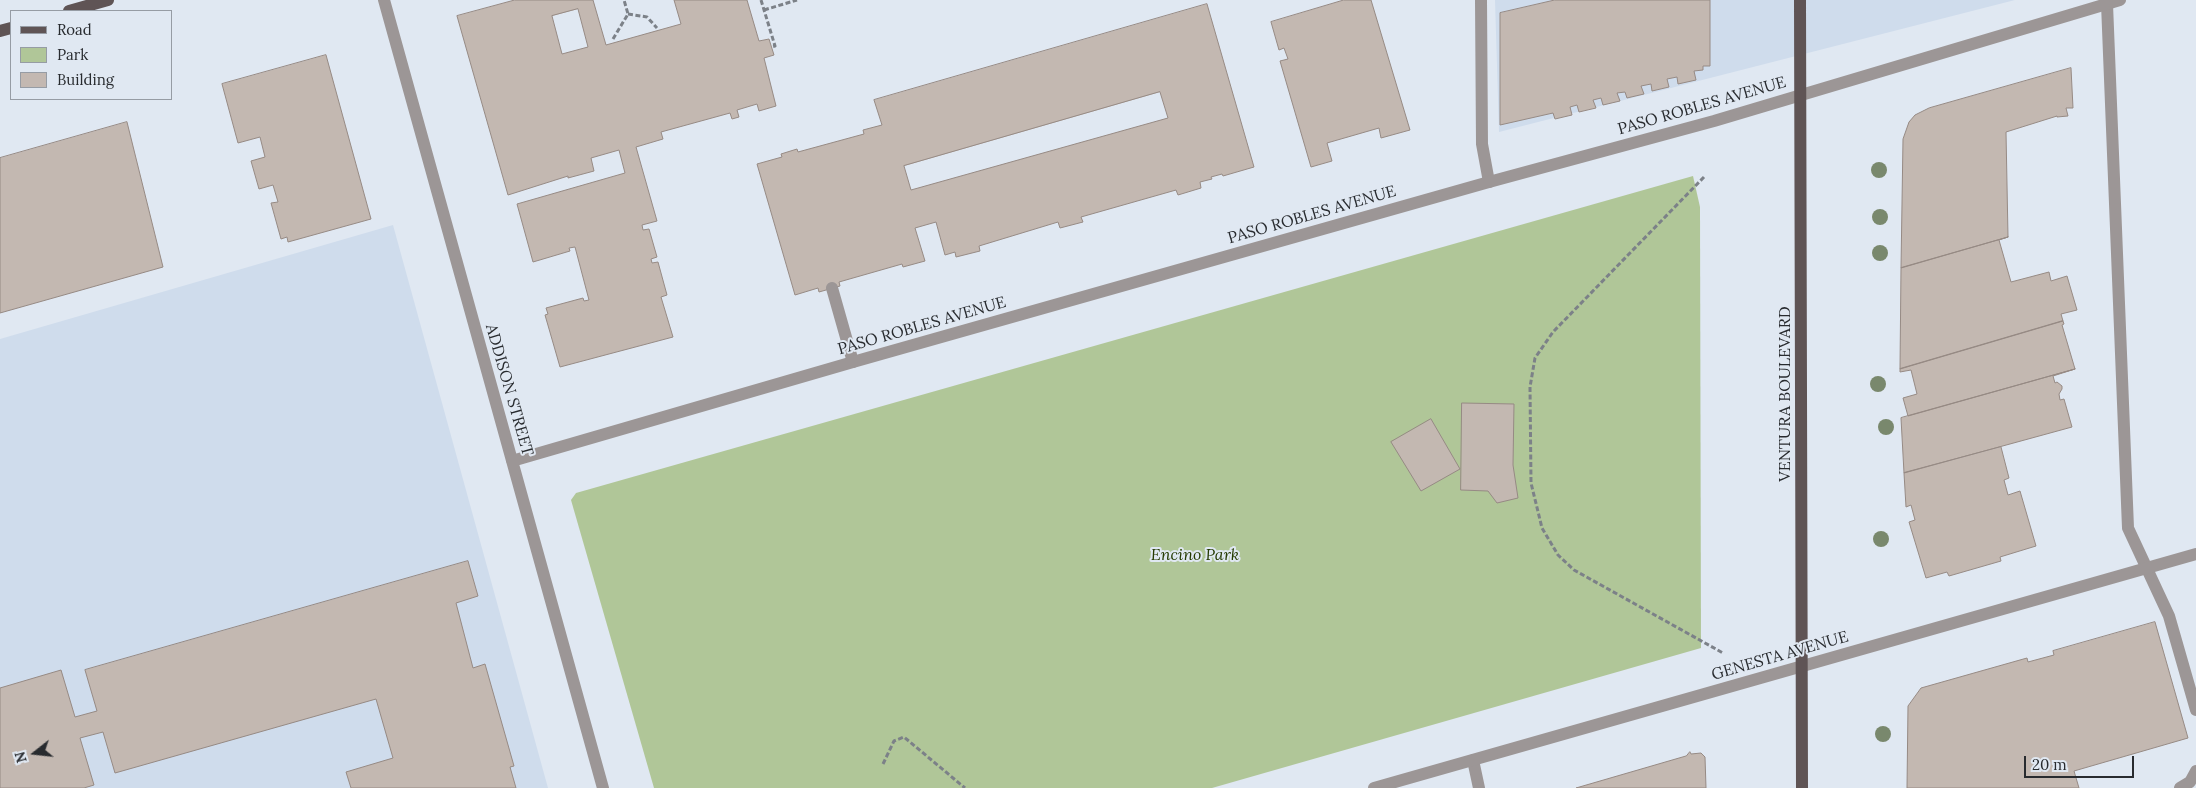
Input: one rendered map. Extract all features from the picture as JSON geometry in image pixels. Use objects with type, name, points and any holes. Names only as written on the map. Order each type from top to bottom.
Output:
[{"type":"main road","points":[[73,10],[108,0]]},
{"type":"main road","name":"VENTURA BOULEVARD","points":[[1800,0],[1802,94],[1802,788]]},
{"type":"street","name":"ADDISON STREET","points":[[384,0],[603,788]]},
{"type":"street","points":[[1481,0],[1482,144],[1489,182]]},
{"type":"street","name":"PASO ROBLES AVENUE","points":[[512,461],[853,362],[1489,182],[1714,121],[2120,0]]},
{"type":"street","points":[[2107,4],[2128,528],[2145,569],[2169,616],[2196,710]]},
{"type":"street","points":[[832,288],[853,362]]},
{"type":"street","name":"GENESTA AVENUE","points":[[1374,788],[1717,692],[1801,666],[2196,554]]},
{"type":"street","points":[[1473,760],[1479,788]]},
{"type":"street","points":[[2180,788],[2190,782],[2196,771]]},
{"type":"path","points":[[613,39],[628,14],[624,0]]},
{"type":"path","points":[[761,0],[775,46],[771,47]]},
{"type":"path","points":[[764,10],[798,0]]},
{"type":"path","points":[[628,14],[647,17],[656,28]]},
{"type":"path","points":[[1704,178],[1553,332],[1535,358],[1530,387],[1531,483],[1542,528],[1558,555],[1574,570],[1723,653]]},
{"type":"path","points":[[883,764],[894,741],[904,737],[965,788]]},
{"type":"shaded area","points":[[1495,0],[2015,0],[1499,132]]},
{"type":"shaded area","points":[[393,225],[548,788],[0,788],[0,339]]},
{"type":"green space","name":"Encino Park","points":[[1693,176],[1700,207],[1701,648],[1212,788],[654,788],[571,500],[576,493]]},
{"type":"building","points":[[515,0],[593,0],[606,45],[681,24],[674,0],[747,0],[759,41],[769,39],[774,55],[764,58],[776,106],[759,111],[757,104],[737,110],[739,117],[732,119],[730,113],[661,132],[663,139],[636,147],[657,221],[642,225],[643,230],[649,229],[657,257],[651,259],[652,263],[658,262],[667,295],[661,297],[673,337],[560,367],[545,315],[548,314],[546,308],[583,298],[584,301],[589,300],[575,247],[569,248],[570,251],[533,262],[517,204],[625,173],[619,150],[591,158],[594,171],[568,178],[568,176],[508,195],[457,16]],"holes":[[[578,9],[588,47],[562,54],[552,16]]]},
{"type":"building","points":[[1344,0],[1371,0],[1410,130],[1381,138],[1379,128],[1327,143],[1332,161],[1311,167],[1280,61],[1288,59],[1284,48],[1279,50],[1271,22]]},
{"type":"building","points":[[1555,0],[1710,0],[1710,66],[1703,66],[1703,70],[1694,71],[1696,80],[1678,84],[1677,77],[1667,79],[1669,87],[1652,91],[1651,84],[1641,86],[1644,94],[1627,98],[1625,92],[1617,93],[1620,101],[1603,105],[1601,98],[1593,100],[1596,108],[1579,112],[1577,105],[1570,107],[1572,115],[1555,119],[1553,113],[1500,125],[1500,13]]},
{"type":"building","points":[[1207,4],[1254,167],[1223,176],[1222,174],[1211,177],[1212,179],[1200,182],[1201,188],[1178,195],[1176,190],[1081,217],[1083,222],[1060,228],[1058,222],[979,246],[980,251],[956,257],[955,252],[945,255],[936,222],[915,228],[925,261],[903,267],[902,264],[839,282],[840,286],[819,292],[818,288],[795,295],[757,164],[782,157],[781,154],[797,149],[798,152],[864,134],[863,130],[882,125],[874,100]],"holes":[[[1160,92],[1168,118],[911,190],[904,166]]]},
{"type":"building","points":[[326,55],[371,219],[288,242],[287,237],[281,239],[271,203],[278,202],[273,185],[259,189],[251,161],[265,157],[260,137],[238,143],[222,84]]},
{"type":"building","points":[[2071,68],[2073,108],[2066,108],[2068,116],[2057,116],[2006,132],[2008,237],[1901,268],[1903,139],[1909,122],[1915,115],[1929,108]]},
{"type":"building","points":[[127,122],[163,267],[0,313],[0,158]]},
{"type":"building","points":[[2008,237],[1999,240],[2011,282],[2049,272],[2051,281],[2067,276],[2077,310],[2061,314],[2063,321],[1900,369],[1901,268]]},
{"type":"building","points":[[2063,321],[2064,324],[2062,325],[2075,369],[1908,416],[1903,398],[1917,394],[1911,370],[1900,372],[1900,369]]},
{"type":"building","points":[[2075,369],[2053,376],[2055,383],[2057,382],[2062,386],[2059,394],[2060,400],[2064,399],[2072,427],[1904,473],[1901,418]]},
{"type":"building","points":[[1462,403],[1514,404],[1513,465],[1518,498],[1497,503],[1488,491],[1461,490]]},
{"type":"building","points":[[1431,419],[1460,469],[1421,491],[1391,442]]},
{"type":"building","points":[[2001,447],[2009,478],[2004,480],[2008,495],[2020,491],[2036,546],[2000,557],[2001,561],[1949,576],[1947,572],[1926,578],[1909,522],[1915,520],[1911,505],[1906,507],[1904,473]]},
{"type":"building","points":[[468,561],[478,596],[456,603],[473,668],[485,664],[514,766],[510,767],[516,788],[351,788],[346,772],[393,758],[376,699],[115,773],[103,732],[80,738],[94,785],[84,788],[0,788],[0,688],[61,670],[75,717],[97,711],[85,670]]},
{"type":"building","points":[[2155,622],[2188,738],[2074,771],[2079,788],[1907,788],[1908,706],[1921,688],[2027,658],[2028,662],[2054,655],[2053,651]]},
{"type":"building","points":[[1690,752],[1691,754],[1701,753],[1705,757],[1706,788],[1576,788],[1686,756]]}]
